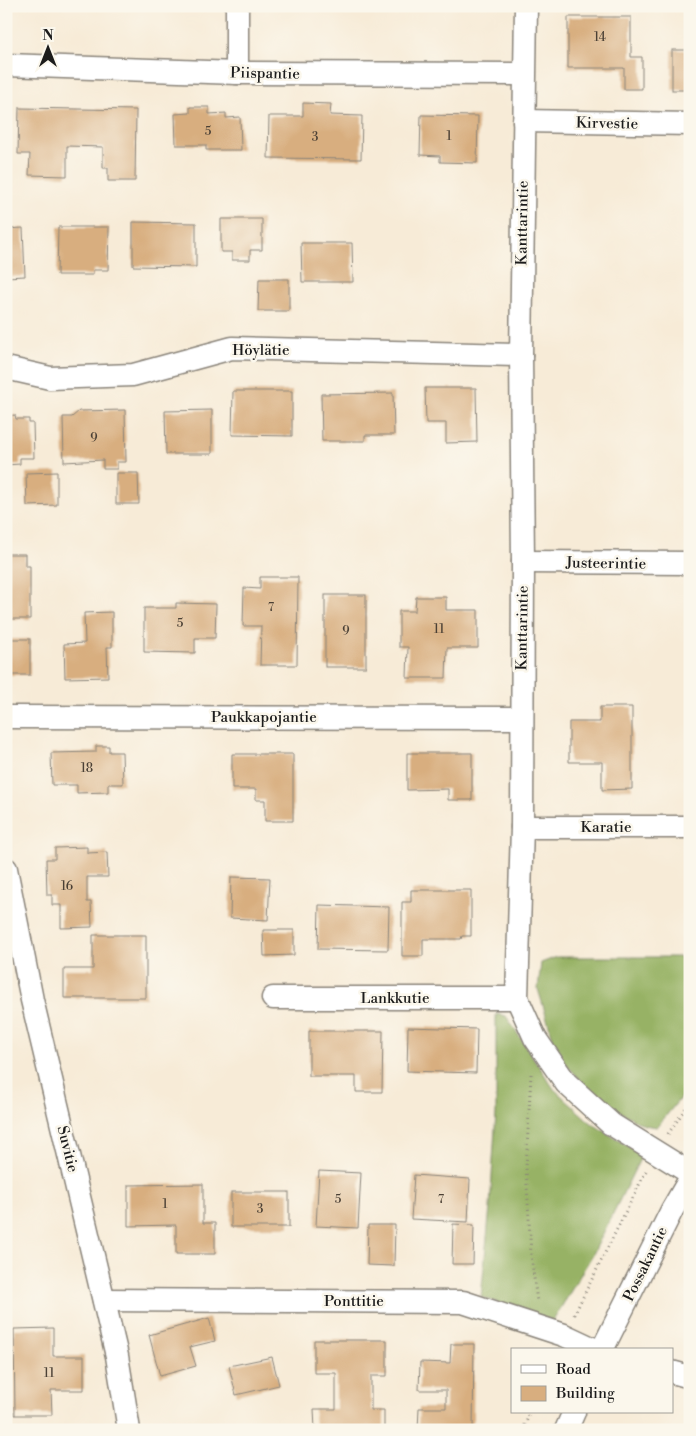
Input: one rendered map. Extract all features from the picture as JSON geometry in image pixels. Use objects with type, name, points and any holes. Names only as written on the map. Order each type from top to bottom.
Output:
[{"type":"street","points":[[237,6],[237,73]]},
{"type":"street","name":"Kanttarintie","points":[[526,6],[520,355],[523,562],[522,827],[517,998],[535,1038],[566,1083],[611,1124],[690,1173]]},
{"type":"street","name":"Piispantie","points":[[6,65],[237,73],[524,74]]},
{"type":"street","name":"Kirvestie","points":[[524,121],[690,124]]},
{"type":"street","name":"Höylätie","points":[[6,368],[50,378],[133,375],[232,348],[520,355]]},
{"type":"street","name":"Justeerintie","points":[[523,562],[690,564]]},
{"type":"street","name":"Paukkapojantie","points":[[6,717],[521,718]]},
{"type":"street","name":"Karatie","points":[[522,827],[690,827]]},
{"type":"street","name":"Suvitie","points":[[6,869],[32,1000],[117,1356],[129,1430]]},
{"type":"street","name":"Lankkutie","points":[[273,998],[517,998]]},
{"type":"street","name":"Possakantie","points":[[603,1348],[672,1210],[690,1179]]},
{"type":"street","name":"Ponttitie","points":[[104,1300],[463,1302],[555,1332],[591,1348]]},
{"type":"street","points":[[674,1373],[690,1377]]},
{"type":"street","points":[[566,1430],[573,1414]]},
{"type":"path","points":[[535,1038],[530,1085],[526,1167],[531,1254],[537,1302],[555,1332],[656,1153],[690,1102]]},
{"type":"path","points":[[523,1430],[529,1414]]},
{"type":"green space","points":[[557,957],[690,957],[690,1086],[657,1127],[644,1125],[597,1099],[558,1055],[538,989],[541,963]]},
{"type":"green space","points":[[496,1014],[506,1016],[554,1089],[591,1123],[637,1152],[640,1159],[593,1254],[553,1321],[481,1297],[490,1207],[496,1113]]},
{"type":"building","points":[[568,17],[631,17],[631,57],[642,57],[642,89],[624,89],[624,68],[568,68]]},
{"type":"building","points":[[672,50],[690,50],[690,90],[672,90]]},
{"type":"building","points":[[303,103],[331,104],[330,115],[362,116],[361,159],[268,158],[269,116],[303,116]]},
{"type":"building","points":[[190,107],[209,107],[209,114],[226,113],[226,118],[240,117],[241,150],[206,150],[206,145],[176,145],[175,114],[190,113]]},
{"type":"building","points":[[19,108],[136,110],[135,181],[108,181],[108,168],[103,168],[103,147],[67,146],[67,176],[29,175],[30,154],[18,154]]},
{"type":"building","points":[[421,115],[478,116],[477,163],[440,162],[440,156],[420,155]]},
{"type":"building","points":[[221,219],[262,219],[262,250],[250,250],[250,260],[232,260],[232,252],[221,252]]},
{"type":"building","points":[[133,222],[196,223],[196,267],[133,266]]},
{"type":"building","points":[[58,227],[109,227],[108,270],[93,270],[93,275],[57,275]]},
{"type":"building","points":[[23,228],[25,276],[6,277],[6,229]]},
{"type":"building","points":[[301,243],[352,243],[353,282],[302,282]]},
{"type":"building","points":[[259,279],[289,279],[289,311],[258,311]]},
{"type":"building","points":[[425,388],[476,388],[477,442],[446,443],[446,423],[426,423]]},
{"type":"building","points":[[233,391],[292,391],[292,436],[232,435]]},
{"type":"building","points":[[393,393],[394,435],[365,435],[365,441],[322,441],[321,394]]},
{"type":"building","points":[[125,410],[126,462],[117,462],[117,469],[103,469],[103,460],[64,462],[63,417],[72,417],[79,411]]},
{"type":"building","points":[[212,410],[212,454],[166,454],[165,411]]},
{"type":"building","points":[[15,415],[16,419],[29,419],[29,423],[33,423],[34,458],[20,458],[20,464],[6,465],[6,416]]},
{"type":"building","points":[[57,472],[57,505],[27,506],[26,473]]},
{"type":"building","points":[[116,473],[138,473],[139,504],[116,504]]},
{"type":"building","points":[[6,554],[25,554],[25,566],[30,566],[30,619],[6,619]]},
{"type":"building","points":[[260,577],[298,577],[297,665],[260,665],[261,626],[243,626],[244,588],[260,589]]},
{"type":"building","points":[[325,595],[366,595],[366,667],[325,667]]},
{"type":"building","points":[[416,597],[446,597],[446,610],[478,610],[478,648],[447,648],[446,678],[407,678],[408,647],[399,647],[399,611],[415,611]]},
{"type":"building","points":[[176,603],[216,604],[215,638],[195,638],[195,653],[144,652],[144,608],[176,608]]},
{"type":"building","points":[[112,612],[112,647],[107,647],[108,677],[65,678],[64,644],[85,643],[84,613]]},
{"type":"building","points":[[6,639],[30,639],[30,675],[6,675]]},
{"type":"building","points":[[600,707],[632,707],[632,789],[602,790],[602,762],[569,762],[569,722],[600,722]]},
{"type":"building","points":[[96,746],[109,746],[109,752],[122,752],[123,784],[108,784],[108,792],[77,793],[77,785],[52,785],[51,753],[96,752]]},
{"type":"building","points":[[407,753],[472,753],[472,800],[448,800],[448,789],[407,790]]},
{"type":"building","points":[[232,754],[293,754],[293,821],[265,821],[265,800],[256,800],[256,789],[232,789]]},
{"type":"building","points":[[87,847],[87,853],[107,852],[108,877],[87,877],[87,902],[91,902],[92,927],[61,928],[61,905],[52,905],[52,895],[47,895],[46,859],[55,859],[55,848]]},
{"type":"building","points":[[231,877],[270,878],[268,920],[230,918]]},
{"type":"building","points":[[411,890],[471,890],[471,936],[462,936],[461,939],[423,939],[423,956],[402,956],[402,902],[411,902]]},
{"type":"building","points":[[319,905],[389,907],[388,950],[318,949]]},
{"type":"building","points":[[263,930],[294,930],[294,955],[264,956]]},
{"type":"building","points":[[93,935],[146,935],[146,998],[64,998],[64,969],[93,969]]},
{"type":"building","points":[[408,1027],[477,1029],[476,1073],[407,1071]]},
{"type":"building","points":[[309,1031],[383,1031],[382,1092],[356,1092],[356,1076],[309,1076]]},
{"type":"building","points":[[319,1171],[361,1173],[358,1228],[316,1226]]},
{"type":"building","points":[[414,1175],[470,1179],[468,1222],[411,1219]]},
{"type":"building","points":[[203,1184],[203,1223],[215,1223],[215,1254],[176,1254],[176,1225],[128,1226],[128,1185]]},
{"type":"building","points":[[231,1192],[289,1192],[289,1227],[231,1227]]},
{"type":"building","points":[[453,1224],[474,1225],[473,1264],[452,1264]]},
{"type":"building","points":[[368,1225],[395,1225],[394,1266],[367,1265]]},
{"type":"building","points":[[209,1318],[215,1341],[190,1347],[196,1366],[160,1376],[149,1335]]},
{"type":"building","points":[[53,1328],[53,1356],[84,1356],[84,1390],[51,1390],[52,1415],[15,1415],[14,1329]]},
{"type":"building","points":[[314,1340],[387,1340],[387,1376],[371,1376],[371,1410],[384,1410],[384,1430],[315,1430],[314,1409],[336,1409],[336,1373],[314,1373]]},
{"type":"building","points":[[451,1344],[474,1344],[473,1430],[418,1430],[419,1408],[446,1408],[446,1390],[419,1390],[420,1362],[450,1363]]},
{"type":"building","points":[[272,1357],[279,1385],[236,1395],[229,1366]]}]
